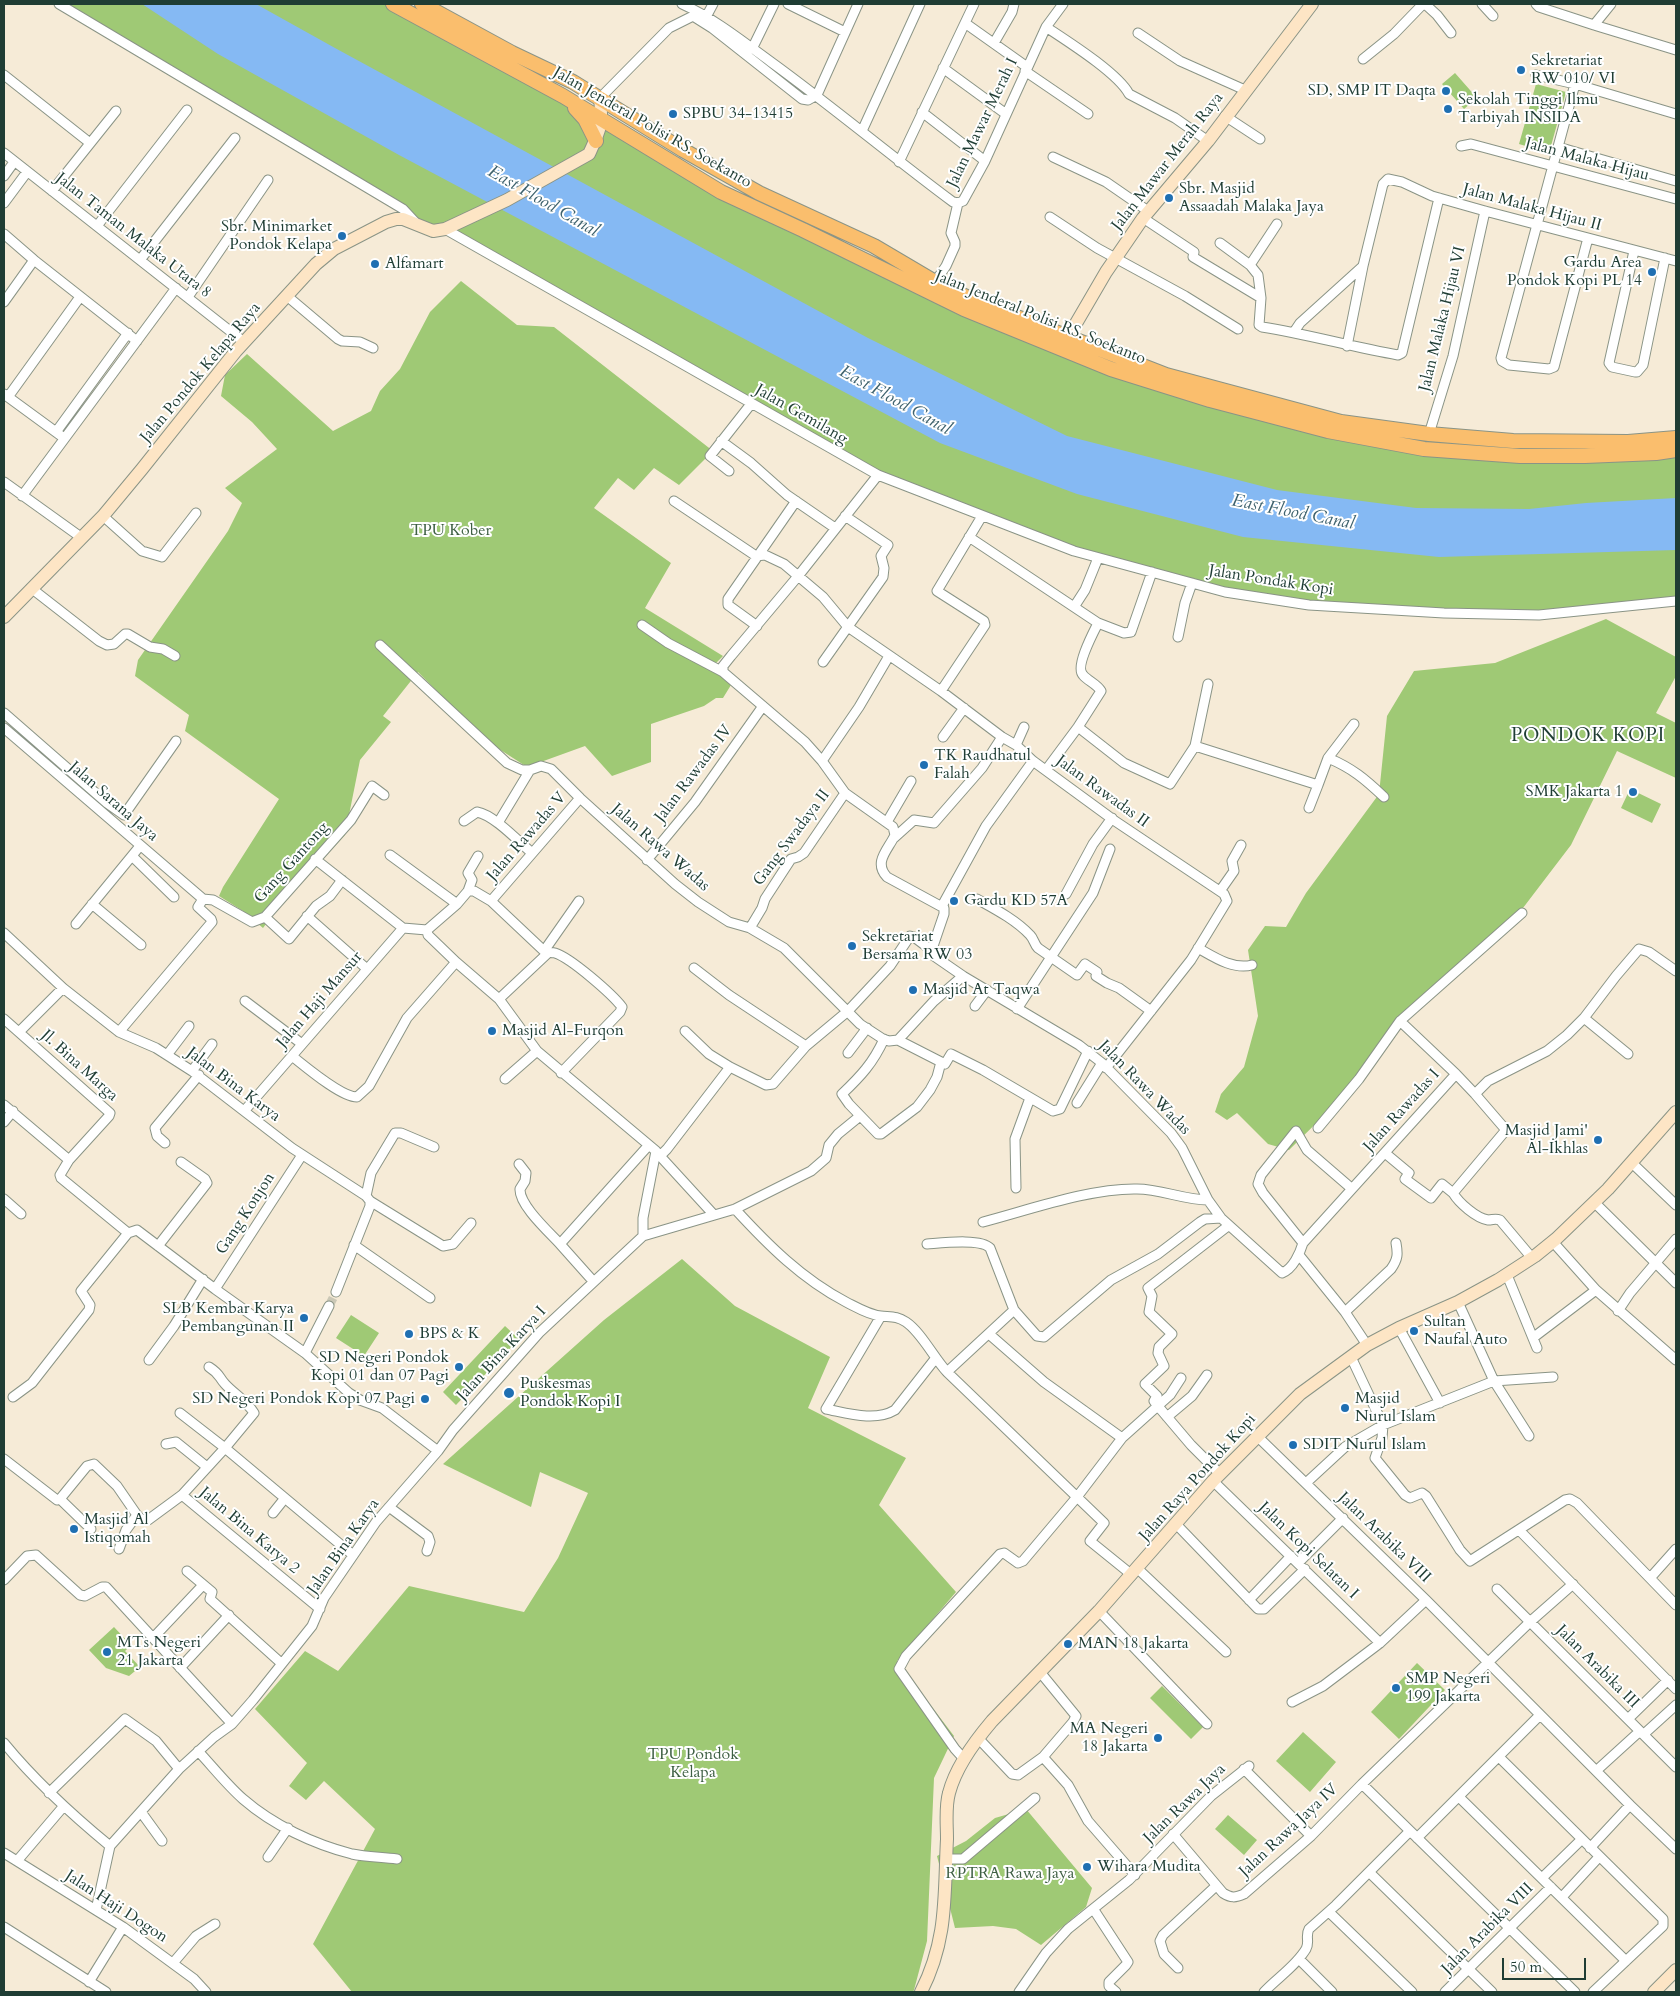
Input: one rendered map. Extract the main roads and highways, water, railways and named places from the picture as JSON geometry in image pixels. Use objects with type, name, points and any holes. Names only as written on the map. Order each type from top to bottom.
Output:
[{"type":"main road","name":"Jalan Jenderal Polisi RS. Soekanto","points":[[393,4],[563,96],[720,192],[803,230],[964,309],[1166,375],[1341,422],[1430,434],[1513,441],[1591,440],[1628,442],[1676,438]]},
{"type":"main road","name":"Jalan Jenderal Polisi RS. Soekanto","points":[[422,4],[600,98],[759,193],[874,246],[935,282],[1065,343],[1111,369],[1210,400],[1328,432],[1424,448],[1520,456],[1591,456],[1656,453],[1676,450]]},
{"type":"main road","points":[[563,96],[578,110],[596,141]]},
{"type":"main road","points":[[720,192],[727,175]]},
{"type":"main road","points":[[1424,448],[1430,434]]},
{"type":"main road","points":[[1591,440],[1591,456]]},
{"type":"water","name":"East Flood Canal","points":[[142,4],[256,4],[868,338],[1067,436],[1277,490],[1416,508],[1529,509],[1586,503],[1676,498],[1676,550],[1439,557],[1243,537],[1077,494],[940,443],[399,155],[218,54]]},
{"type":"tunnel","points":[[329,1306],[336,1292]]},
{"type":"place","name":"Sekretariat RW 010/ VI","points":[[1521,70]]},
{"type":"place","name":"SD, SMP IT Daqta","points":[[1446,91]]},
{"type":"place","name":"Sekolah Tinggi Ilmu Tarbiyah INSIDA","points":[[1448,109]]},
{"type":"place","name":"SPBU 34-13415","points":[[673,114]]},
{"type":"place","name":"Sbr. Masjid Assaadah Malaka Jaya","points":[[1169,198]]},
{"type":"place","name":"Sbr. Minimarket Pondok Kelapa","points":[[342,236]]},
{"type":"place","name":"Alfamart","points":[[375,264]]},
{"type":"place","name":"Gardu Area Pondok Kopi PL 14","points":[[1652,272]]},
{"type":"place","name":"TK Raudhatul Falah","points":[[924,765]]},
{"type":"place","name":"SMK Jakarta 1","points":[[1633,792]]},
{"type":"place","name":"Gardu KD 57A","points":[[954,901]]},
{"type":"place","name":"Sekretariat Bersama RW 03","points":[[852,946]]},
{"type":"place","name":"Masjid At Taqwa","points":[[913,990]]},
{"type":"place","name":"Masjid Al-Furqon","points":[[492,1031]]},
{"type":"place","name":"Masjid Jami' Al-Ikhlas","points":[[1598,1140]]},
{"type":"place","name":"SLB Kembar Karya Pembangunan II","points":[[304,1318]]},
{"type":"place","name":"Sultan Naufal Auto","points":[[1414,1331]]},
{"type":"place","name":"BPS & K","points":[[409,1334]]},
{"type":"place","name":"SD Negeri Pondok Kopi 01 dan 07 Pagi","points":[[459,1367]]},
{"type":"place","name":"Puskesmas Pondok Kopi I","points":[[509,1393]]},
{"type":"place","name":"SD Negeri Pondok Kopi 07 Pagi","points":[[425,1399]]},
{"type":"place","name":"Masjid Nurul Islam","points":[[1345,1408]]},
{"type":"place","name":"SDIT Nurul Islam","points":[[1293,1445]]},
{"type":"place","name":"Masjid Al Istiqomah","points":[[74,1529]]},
{"type":"place","name":"MAN 18 Jakarta","points":[[1068,1644]]},
{"type":"place","name":"MTs Negeri 21 Jakarta","points":[[107,1652]]},
{"type":"place","name":"SMP Negeri 199 Jakarta","points":[[1396,1688]]},
{"type":"place","name":"MA Negeri 18 Jakarta","points":[[1158,1738]]},
{"type":"place","name":"Wihara Mudita","points":[[1087,1867]]},
{"type":"district","name":"PONDOK KOPI","points":[[1588,737]]},
{"type":"park label","name":"TPU Kober","points":[[451,531]]},
{"type":"park label","name":"TPU Pondok Kelapa","points":[[693,1764]]},
{"type":"park label","name":"RPTRA Rawa Jaya","points":[[1010,1874]]}]
